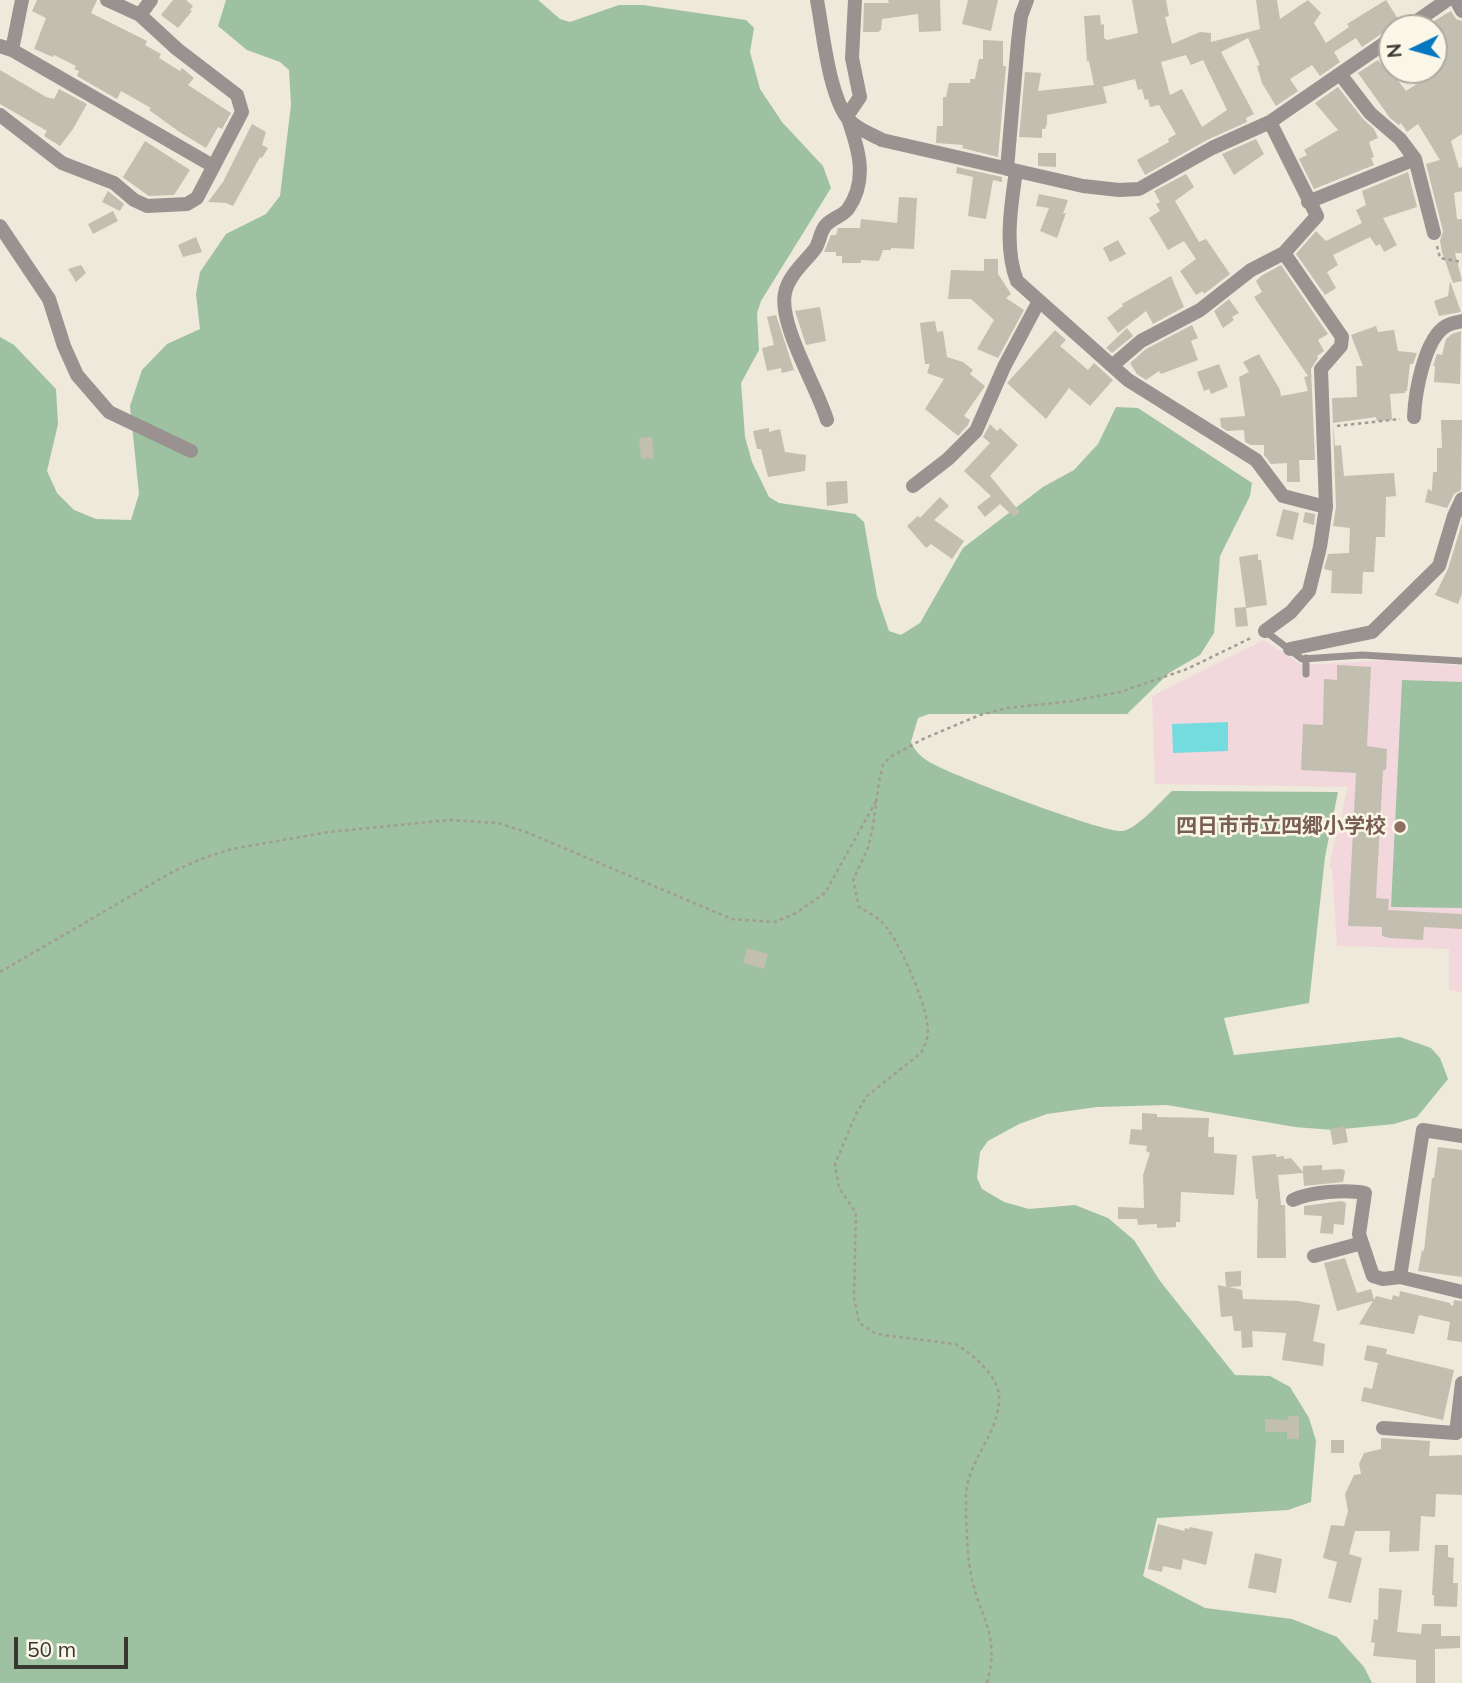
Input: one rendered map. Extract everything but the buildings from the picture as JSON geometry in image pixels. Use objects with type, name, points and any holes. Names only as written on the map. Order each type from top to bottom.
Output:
[{"type":"street","points":[[22,0],[6,48],[213,166]]},
{"type":"street","points":[[0,115],[62,163],[114,183],[134,200],[147,206],[187,204],[197,198],[242,112],[237,94],[177,49],[140,15],[107,0]]},
{"type":"street","points":[[140,15],[151,0]]},
{"type":"street","points":[[817,0],[834,89],[840,108],[850,122],[881,140],[1083,187],[1139,189],[1212,148],[1270,122],[1378,48]]},
{"type":"street","points":[[846,116],[860,97],[852,58],[855,0]]},
{"type":"street","points":[[1027,0],[1021,16],[1018,41],[1012,170],[1011,266],[1017,281],[1128,380],[1256,460],[1283,496],[1325,507]]},
{"type":"street","points":[[1427,14],[1447,0]]},
{"type":"street","points":[[1456,0],[1462,11]]},
{"type":"street","points":[[1340,74],[1370,113],[1400,139],[1415,159],[1434,233]]},
{"type":"street","points":[[827,420],[822,402],[799,355],[787,317],[785,293],[804,259],[816,248],[825,226],[847,211],[853,199],[859,176],[860,157],[846,116]]},
{"type":"street","points":[[1112,365],[1141,341],[1200,310],[1251,270],[1283,253],[1317,216],[1270,122]]},
{"type":"street","points":[[1308,202],[1415,159]]},
{"type":"street","points":[[0,226],[49,299],[64,346],[77,375],[109,412],[191,451]]},
{"type":"street","points":[[1265,631],[1291,612],[1309,590],[1320,547],[1325,507],[1321,369],[1341,346],[1342,337],[1283,253]]},
{"type":"street","points":[[912,486],[948,459],[976,431],[1004,367],[1039,301]]},
{"type":"street","points":[[1414,417],[1415,394],[1427,352],[1444,327],[1462,321]]},
{"type":"street","points":[[1290,649],[1372,632],[1439,566],[1462,499]]},
{"type":"street","points":[[1400,1277],[1423,1130],[1462,1136]]},
{"type":"street","points":[[1293,1200],[1302,1196],[1352,1190],[1365,1193],[1359,1234],[1373,1276],[1383,1279],[1400,1277],[1462,1292]]},
{"type":"street","points":[[1314,1256],[1362,1243]]},
{"type":"street","points":[[1383,1429],[1459,1433],[1462,1382]]},
{"type":"lane","points":[[1265,631],[1302,659],[1362,655],[1462,662]]},
{"type":"lane","points":[[1306,658],[1307,674]]},
{"type":"path","points":[[1434,233],[1440,258],[1462,262]]},
{"type":"path","points":[[1324,428],[1414,417]]},
{"type":"path","points":[[987,1683],[991,1669],[991,1635],[972,1579],[965,1497],[969,1476],[988,1439],[999,1395],[994,1379],[965,1349],[955,1344],[875,1333],[859,1323],[853,1297],[856,1213],[839,1188],[835,1164],[856,1114],[867,1096],[921,1053],[926,1046],[928,1034],[927,1019],[901,947],[882,921],[859,907],[853,880],[868,848],[883,765],[890,757],[926,738],[980,715],[1007,708],[1072,701],[1120,692],[1187,668],[1265,631]]},
{"type":"path","points":[[0,972],[162,878],[205,857],[232,849],[329,832],[449,820],[498,823],[732,919],[775,922],[796,913],[825,893],[878,798]]},
{"type":"shaded area","name":"四日市市立四郷小学校","points":[[1264,640],[1302,665],[1391,660],[1462,666],[1462,992],[1449,990],[1449,949],[1337,946],[1332,869],[1329,866],[1348,787],[1155,784],[1152,696]]},
{"type":"green space","points":[[226,0],[538,0],[560,19],[570,22],[619,5],[643,5],[746,20],[754,28],[750,52],[760,89],[782,122],[823,166],[831,188],[761,301],[757,313],[759,350],[741,383],[745,437],[752,462],[769,497],[779,503],[855,514],[864,522],[877,596],[889,631],[901,635],[920,623],[963,548],[1043,487],[1074,470],[1098,444],[1116,407],[1138,408],[1252,483],[1250,496],[1220,556],[1214,633],[1200,655],[1169,673],[1127,714],[929,714],[918,718],[911,742],[915,750],[937,766],[1002,793],[1111,830],[1129,829],[1172,791],[1338,792],[1325,857],[1309,1003],[1224,1018],[1234,1055],[1400,1037],[1431,1048],[1440,1058],[1448,1079],[1417,1117],[1394,1124],[1333,1130],[1295,1127],[1167,1105],[1097,1107],[1047,1114],[1019,1124],[988,1141],[980,1152],[977,1178],[982,1189],[1004,1202],[1029,1209],[1075,1205],[1108,1218],[1134,1240],[1160,1281],[1235,1375],[1270,1376],[1290,1387],[1309,1418],[1316,1441],[1311,1502],[1288,1510],[1157,1518],[1143,1576],[1205,1608],[1292,1619],[1337,1637],[1364,1667],[1372,1683],[0,1683],[0,337],[14,345],[56,389],[58,424],[47,471],[57,493],[74,510],[96,519],[131,520],[139,494],[130,406],[142,370],[167,344],[200,329],[196,294],[200,272],[226,234],[266,214],[280,196],[291,105],[289,70],[280,62],[247,50],[218,26]]},
{"type":"green space","points":[[1402,680],[1462,682],[1462,908],[1391,907]]},
{"type":"water","points":[[1228,722],[1228,751],[1173,753],[1172,724]]},
{"type":"place","name":"四日市市立四郷小学校","points":[[1400,827]]}]
